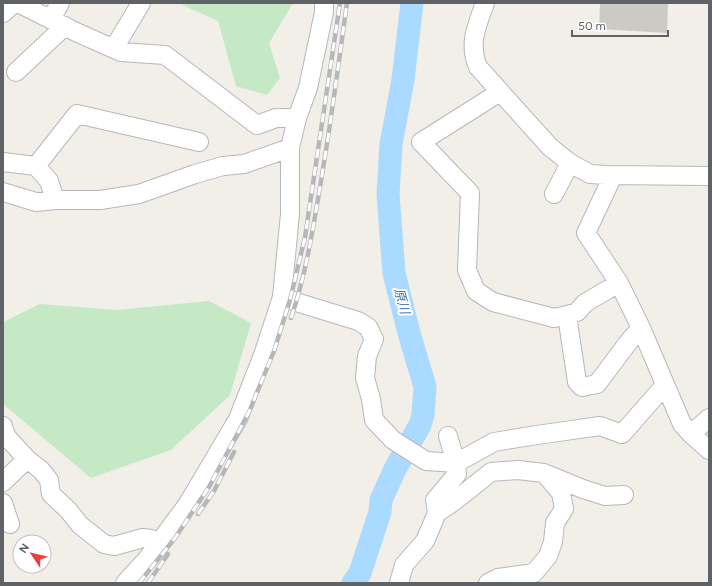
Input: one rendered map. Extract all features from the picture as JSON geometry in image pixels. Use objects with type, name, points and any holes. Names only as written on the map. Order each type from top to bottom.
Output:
[{"type":"street","points":[[3,13],[14,3]]},
{"type":"street","points":[[18,3],[121,52],[165,55],[257,125],[276,118],[297,118]]},
{"type":"street","points":[[16,72],[58,23],[60,3]]},
{"type":"street","points":[[114,48],[142,3]]},
{"type":"street","points":[[125,583],[147,559],[187,505],[238,419],[263,355],[282,297],[290,214],[290,148],[297,118],[308,88],[324,12],[324,3]]},
{"type":"street","points":[[485,3],[473,38],[473,57],[478,67],[550,148],[570,163],[590,174],[709,176]]},
{"type":"street","points":[[500,92],[421,142],[470,193],[468,270],[476,290],[493,302],[554,318],[576,312],[585,303],[619,283]]},
{"type":"street","points":[[36,166],[78,114],[199,142]]},
{"type":"street","points":[[3,192],[36,202],[56,200],[100,200],[139,194],[196,174],[223,166],[244,164],[290,148]]},
{"type":"street","points":[[3,162],[36,166],[50,181],[56,200]]},
{"type":"street","points":[[554,194],[570,163]]},
{"type":"street","points":[[606,175],[610,182],[586,233],[619,283],[641,328],[682,424],[709,450]]},
{"type":"street","points":[[282,297],[358,321],[368,327],[374,339],[367,356],[365,378],[371,399],[374,420],[393,440],[426,461],[456,463],[494,442],[600,426],[622,434],[665,385]]},
{"type":"street","points":[[567,315],[577,382],[582,387],[597,384],[630,340],[641,328]]},
{"type":"street","points":[[691,434],[709,418]]},
{"type":"street","points":[[3,426],[6,436],[27,459],[41,470],[49,480],[51,494],[68,510],[80,525],[104,544],[114,546],[143,538],[159,542]]},
{"type":"street","points":[[399,583],[404,565],[425,542],[437,513],[435,500],[456,474],[456,463],[448,436]]},
{"type":"street","points":[[3,482],[27,459]]},
{"type":"street","points":[[437,513],[491,472],[518,470],[544,473],[583,489],[605,496],[624,495]]},
{"type":"street","points":[[488,583],[498,578],[534,573],[548,556],[553,542],[555,523],[564,509],[560,493],[544,473]]},
{"type":"street","points":[[3,503],[10,524]]},
{"type":"green space","points":[[178,3],[293,3],[269,43],[280,78],[267,95],[236,86],[218,21]]},
{"type":"green space","points":[[209,301],[251,323],[230,395],[171,450],[91,478],[3,404],[3,322],[40,304],[116,310]]},
{"type":"building","points":[[600,3],[668,3],[667,33],[599,29]]},
{"type":"waterway","name":"原川","points":[[353,583],[360,573],[380,512],[381,500],[395,469],[420,425],[423,415],[425,387],[409,333],[394,273],[388,194],[391,144],[403,80],[412,3]]},
{"type":"railway","points":[[139,583],[175,538],[209,487],[249,412],[274,351],[290,300],[305,237],[340,3]]},
{"type":"railway","points":[[291,318],[308,256],[314,224],[347,3]]},
{"type":"railway","points":[[198,514],[214,491],[234,452]]},
{"type":"railway","points":[[148,583],[168,554]]}]
